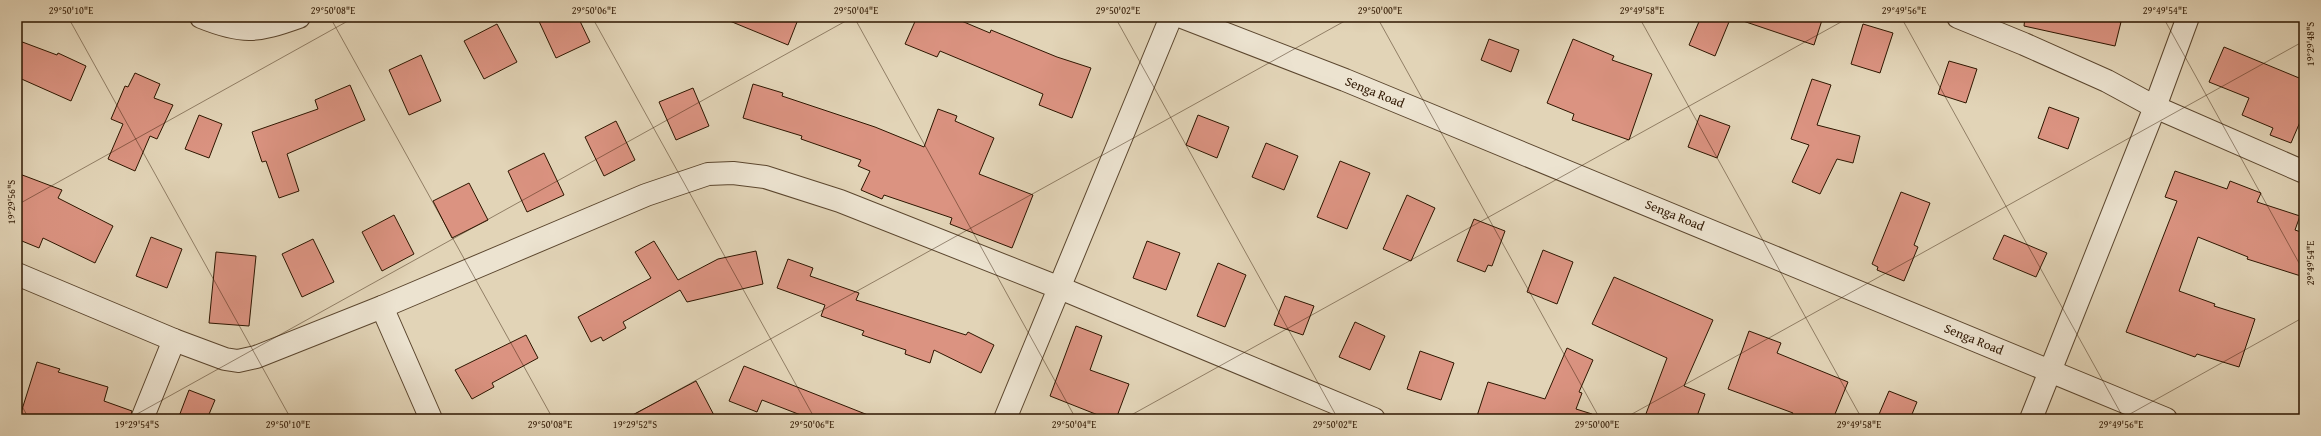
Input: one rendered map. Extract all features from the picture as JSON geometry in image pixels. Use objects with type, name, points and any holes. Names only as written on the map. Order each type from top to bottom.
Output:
[{"type":"street","points":[[201,17],[226,28],[250,30],[272,26],[299,17]]},
{"type":"street","points":[[1005,419],[1171,17]]},
{"type":"street","name":"Senga Road","points":[[1182,17],[1345,80],[2166,419]]},
{"type":"street","points":[[2031,419],[2155,107],[2188,17]]},
{"type":"street","points":[[1966,19],[2100,78],[2155,107],[2304,172]]},
{"type":"street","points":[[17,274],[174,340],[225,359],[243,360],[382,307],[646,195],[708,174],[733,173],[765,177],[840,201],[1060,288],[1374,419]]},
{"type":"street","points":[[382,307],[431,419]]},
{"type":"street","points":[[142,419],[174,340]]},
{"type":"building","points":[[537,17],[578,17],[590,42],[556,58]]},
{"type":"building","points":[[720,17],[799,17],[788,45]]},
{"type":"building","points":[[917,17],[952,17],[990,33],[991,30],[1057,57],[1091,68],[1072,118],[1039,105],[1043,94],[940,51],[937,57],[905,44]]},
{"type":"building","points":[[1701,17],[1731,17],[1715,56],[1689,45]]},
{"type":"building","points":[[1744,17],[1823,17],[1814,45],[1743,21]]},
{"type":"building","points":[[2025,17],[2097,17],[2121,22],[2115,46],[2024,26]]},
{"type":"building","points":[[497,24],[517,62],[484,79],[464,41]]},
{"type":"building","points":[[1863,24],[1893,33],[1880,73],[1851,64]]},
{"type":"building","points":[[1489,39],[1519,50],[1511,72],[1481,60]]},
{"type":"building","points":[[1573,39],[1614,56],[1612,60],[1652,74],[1629,140],[1572,120],[1574,114],[1547,103]]},
{"type":"building","points":[[17,40],[57,55],[58,53],[86,66],[71,101],[17,77]]},
{"type":"building","points":[[2224,47],[2304,80],[2304,123],[2300,122],[2291,143],[2270,135],[2273,128],[2242,115],[2249,98],[2209,82]]},
{"type":"building","points":[[421,55],[441,101],[409,115],[389,70]]},
{"type":"building","points":[[1949,61],[1977,69],[1966,103],[1938,94]]},
{"type":"building","points":[[135,73],[160,84],[154,98],[173,105],[157,139],[150,136],[135,171],[108,159],[123,124],[111,119],[125,86],[128,87]]},
{"type":"building","points":[[1812,79],[1831,85],[1817,125],[1860,136],[1853,163],[1837,159],[1820,194],[1792,182],[1809,145],[1791,139]]},
{"type":"building","points":[[753,84],[783,93],[782,96],[875,127],[924,147],[938,109],[957,116],[955,121],[994,138],[979,174],[1033,195],[1012,248],[950,224],[952,218],[884,195],[882,199],[861,190],[870,171],[858,166],[861,160],[801,139],[802,136],[743,118]]},
{"type":"building","points":[[350,85],[365,120],[287,154],[299,191],[279,198],[266,161],[262,162],[252,132],[318,109],[315,100]]},
{"type":"building","points":[[693,88],[709,126],[676,140],[659,102]]},
{"type":"building","points":[[2049,107],[2079,118],[2068,149],[2038,138]]},
{"type":"building","points":[[199,115],[222,124],[209,158],[185,149]]},
{"type":"building","points":[[1198,115],[1229,127],[1217,158],[1186,145]]},
{"type":"building","points":[[1700,115],[1730,126],[1717,158],[1688,147]]},
{"type":"building","points":[[616,121],[635,160],[604,176],[585,137]]},
{"type":"building","points":[[1266,143],[1298,156],[1284,190],[1252,177]]},
{"type":"building","points":[[544,153],[564,195],[527,212],[508,171]]},
{"type":"building","points":[[1340,161],[1370,173],[1347,229],[1317,217]]},
{"type":"building","points":[[2175,171],[2227,189],[2230,181],[2261,193],[2257,202],[2300,216],[2295,230],[2304,233],[2304,277],[2247,259],[2248,257],[2198,237],[2179,291],[2215,304],[2214,306],[2255,319],[2239,367],[2197,354],[2195,357],[2126,332],[2177,201],[2165,197]]},
{"type":"building","points":[[17,173],[62,190],[58,198],[113,226],[95,263],[43,238],[39,248],[17,239]]},
{"type":"building","points":[[469,183],[488,220],[452,238],[433,201]]},
{"type":"building","points":[[1901,192],[1930,203],[1914,245],[1918,247],[1904,281],[1877,270],[1878,267],[1872,264]]},
{"type":"building","points":[[1407,195],[1435,208],[1411,261],[1383,249]]},
{"type":"building","points":[[394,215],[414,254],[382,271],[362,232]]},
{"type":"building","points":[[1474,219],[1505,231],[1492,266],[1488,265],[1485,272],[1457,261]]},
{"type":"building","points":[[2004,235],[2047,253],[2036,277],[1993,259]]},
{"type":"building","points":[[151,237],[182,249],[167,288],[136,276]]},
{"type":"building","points":[[313,239],[334,282],[302,297],[282,254]]},
{"type":"building","points":[[654,241],[678,280],[718,259],[756,251],[763,284],[687,302],[680,290],[623,322],[626,328],[603,341],[601,337],[591,342],[578,317],[651,278],[635,252]]},
{"type":"building","points":[[1147,241],[1180,253],[1166,290],[1133,278]]},
{"type":"building","points":[[1543,250],[1573,262],[1557,304],[1527,292]]},
{"type":"building","points":[[216,252],[256,256],[249,326],[209,323]]},
{"type":"building","points":[[788,259],[813,268],[810,276],[859,293],[856,300],[966,335],[968,332],[994,345],[981,373],[934,350],[930,363],[905,354],[906,350],[862,335],[864,331],[821,316],[825,305],[777,288]]},
{"type":"building","points":[[1218,263],[1246,275],[1225,327],[1197,316]]},
{"type":"building","points":[[1614,277],[1713,320],[1684,386],[1705,394],[1696,419],[1644,419],[1667,358],[1592,324]]},
{"type":"building","points":[[1285,296],[1314,306],[1303,335],[1274,325]]},
{"type":"building","points":[[1355,322],[1385,336],[1370,370],[1339,357]]},
{"type":"building","points":[[1076,326],[1102,336],[1090,370],[1129,384],[1116,419],[1108,419],[1050,396]]},
{"type":"building","points":[[1749,331],[1781,343],[1777,353],[1848,382],[1833,419],[1790,419],[1793,413],[1728,389]]},
{"type":"building","points":[[526,335],[538,358],[492,383],[494,387],[472,399],[455,370]]},
{"type":"building","points":[[1567,348],[1593,360],[1579,392],[1582,393],[1576,409],[1592,414],[1592,419],[1476,419],[1488,382],[1545,399]]},
{"type":"building","points":[[1420,351],[1454,363],[1441,400],[1407,389]]},
{"type":"building","points":[[37,362],[60,369],[58,372],[108,387],[104,401],[132,411],[130,419],[19,419]]},
{"type":"building","points":[[744,366],[873,417],[873,419],[811,419],[762,400],[757,412],[729,401]]},
{"type":"building","points":[[696,381],[716,419],[625,419]]},
{"type":"building","points":[[189,390],[215,400],[207,419],[178,419]]},
{"type":"building","points":[[1889,391],[1917,402],[1910,419],[1877,419]]}]
